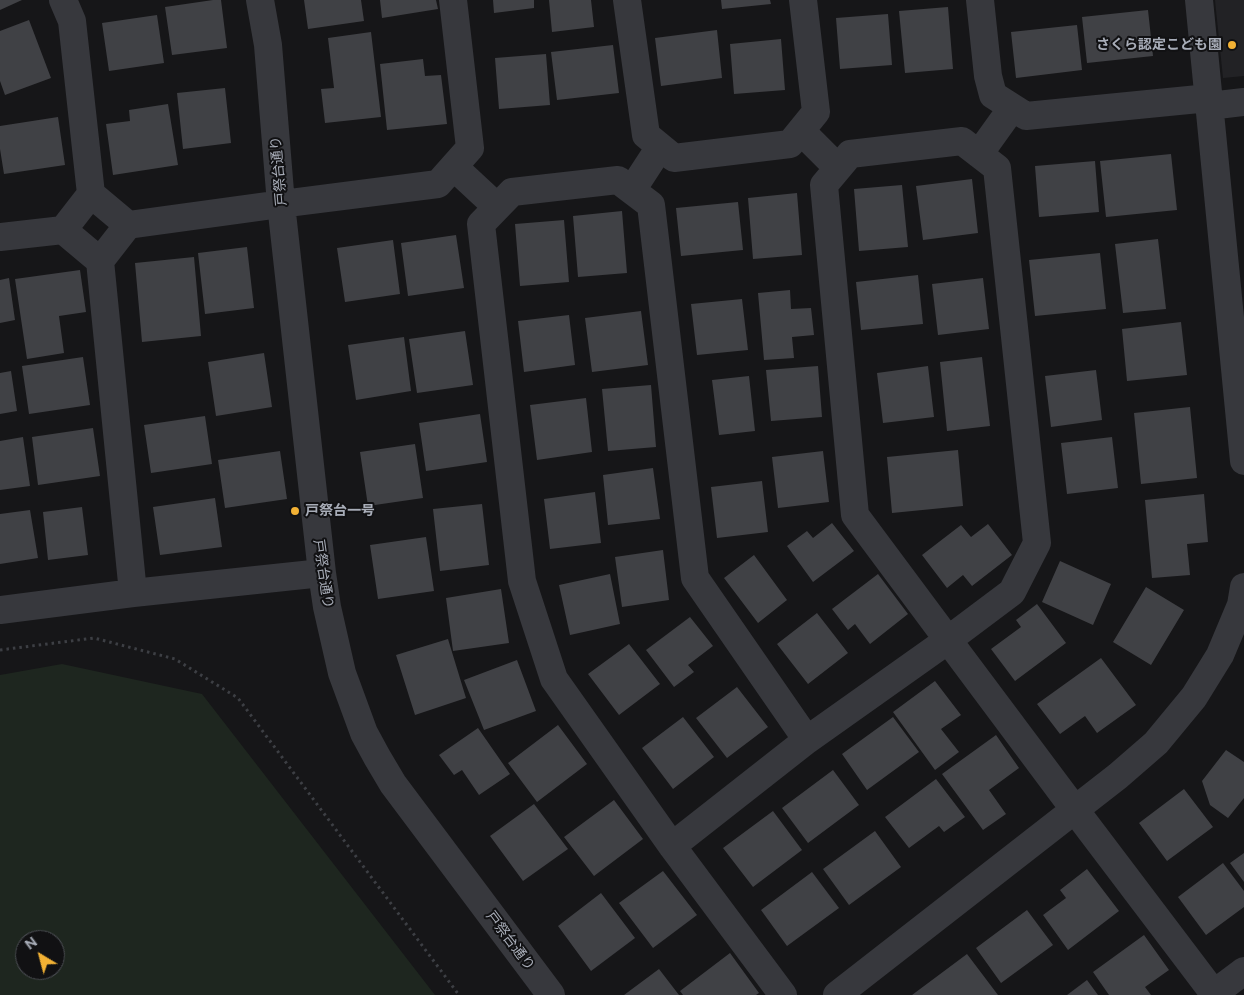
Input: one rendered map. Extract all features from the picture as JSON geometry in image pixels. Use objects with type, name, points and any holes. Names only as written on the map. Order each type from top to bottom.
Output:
[{"type":"street","points":[[63,0],[72,21],[91,194],[128,225]]},
{"type":"street","name":"戸祭台通り","points":[[260,0],[268,45],[281,204],[322,572],[327,606],[342,674],[361,726],[393,784],[551,995]]},
{"type":"street","points":[[133,592],[100,261],[128,225],[438,184],[470,148],[453,0]]},
{"type":"street","points":[[627,0],[646,135],[674,158],[790,144],[801,131],[816,112],[804,0]]},
{"type":"street","points":[[980,0],[988,76],[993,94],[1026,116],[1209,102],[1244,102]]},
{"type":"street","points":[[1199,0],[1244,461]]},
{"type":"street","points":[[979,154],[1012,108]]},
{"type":"street","points":[[801,131],[838,168]]},
{"type":"street","points":[[672,846],[807,740],[948,640],[1012,592],[1037,543],[997,168],[962,141],[850,154],[824,185],[855,515],[948,640],[1075,810],[1214,995],[1244,971]]},
{"type":"street","points":[[632,190],[660,147]]},
{"type":"street","points":[[454,167],[497,207]]},
{"type":"street","points":[[783,995],[672,846],[554,679],[522,581],[481,224],[512,192],[618,180],[651,205],[695,578],[807,740]]},
{"type":"street","points":[[0,237],[62,230],[91,194]]},
{"type":"street","points":[[62,230],[100,261]]},
{"type":"street","points":[[0,610],[133,592],[322,572]]},
{"type":"street","points":[[837,995],[1075,810],[1156,743],[1194,697],[1220,655],[1241,605],[1244,587]]},
{"type":"path","points":[[0,650],[94,638],[175,659],[238,698],[460,995]]},
{"type":"shaded area","name":"さくら認定こども園","points":[[1215,0],[1244,0],[1244,76],[1223,78]]},
{"type":"shaded area","points":[[62,664],[202,694],[435,995],[0,995],[0,675]]},
{"type":"building","points":[[0,0],[22,0],[0,10]]},
{"type":"building","points":[[221,0],[227,48],[172,55],[165,7]]},
{"type":"building","points":[[304,0],[361,0],[364,21],[308,29]]},
{"type":"building","points":[[380,0],[436,0],[438,9],[382,18]]},
{"type":"building","points":[[493,0],[534,0],[534,8],[494,13]]},
{"type":"building","points":[[549,0],[591,0],[594,27],[552,32]]},
{"type":"building","points":[[721,0],[770,0],[771,4],[722,9]]},
{"type":"building","points":[[948,7],[953,69],[905,73],[899,11]]},
{"type":"building","points":[[1148,10],[1153,56],[1087,63],[1082,17]]},
{"type":"building","points":[[888,14],[892,65],[840,69],[836,18]]},
{"type":"building","points":[[157,15],[164,63],[109,71],[102,23]]},
{"type":"building","points":[[29,20],[51,78],[5,95],[0,81],[0,31]]},
{"type":"building","points":[[1077,25],[1082,70],[1016,78],[1011,32]]},
{"type":"building","points":[[717,30],[722,78],[661,86],[655,38]]},
{"type":"building","points":[[371,32],[381,117],[325,123],[321,89],[334,88],[328,38]]},
{"type":"building","points":[[781,39],[785,90],[734,94],[730,44]]},
{"type":"building","points":[[613,45],[619,93],[557,100],[551,52]]},
{"type":"building","points":[[546,54],[550,105],[499,109],[495,58]]},
{"type":"building","points":[[423,59],[425,76],[441,75],[447,124],[387,130],[380,64]]},
{"type":"building","points":[[225,88],[231,143],[183,149],[177,93]]},
{"type":"building","points":[[168,104],[178,165],[113,175],[106,124],[130,121],[129,110]]},
{"type":"building","points":[[58,117],[65,165],[4,174],[0,149],[0,126]]},
{"type":"building","points":[[1171,154],[1177,210],[1106,217],[1100,161]]},
{"type":"building","points":[[1095,161],[1099,212],[1039,217],[1035,166]]},
{"type":"building","points":[[972,179],[978,233],[923,240],[916,186]]},
{"type":"building","points":[[902,185],[908,247],[859,251],[854,189]]},
{"type":"building","points":[[797,193],[802,255],[753,259],[748,198]]},
{"type":"building","points":[[738,202],[743,250],[681,256],[676,208]]},
{"type":"building","points":[[622,211],[627,273],[578,277],[573,216]]},
{"type":"building","points":[[564,220],[569,282],[520,286],[515,224]]},
{"type":"building","points":[[456,235],[464,288],[408,296],[401,243]]},
{"type":"building","points":[[1158,239],[1166,309],[1123,313],[1115,244]]},
{"type":"building","points":[[393,240],[400,294],[345,302],[337,248]]},
{"type":"building","points":[[247,247],[254,308],[205,314],[198,253]]},
{"type":"building","points":[[1100,253],[1106,309],[1035,316],[1029,260]]},
{"type":"building","points":[[194,257],[201,336],[142,342],[135,263]]},
{"type":"building","points":[[80,270],[86,312],[59,316],[64,353],[27,359],[15,279]]},
{"type":"building","points":[[918,275],[923,324],[861,330],[856,282]]},
{"type":"building","points":[[9,278],[15,320],[0,323],[0,280]]},
{"type":"building","points":[[983,278],[989,329],[938,335],[932,284]]},
{"type":"building","points":[[790,290],[791,309],[811,308],[814,335],[792,337],[794,358],[764,360],[758,293]]},
{"type":"building","points":[[742,299],[748,350],[697,355],[691,304]]},
{"type":"building","points":[[641,311],[648,365],[592,372],[585,318]]},
{"type":"building","points":[[569,315],[575,365],[524,372],[518,321]]},
{"type":"building","points":[[1181,322],[1187,375],[1127,381],[1122,329]]},
{"type":"building","points":[[465,331],[473,385],[417,393],[409,339]]},
{"type":"building","points":[[404,337],[411,391],[356,400],[348,345]]},
{"type":"building","points":[[264,353],[272,407],[216,416],[208,362]]},
{"type":"building","points":[[83,357],[90,405],[29,414],[22,366]]},
{"type":"building","points":[[982,357],[990,426],[947,431],[940,362]]},
{"type":"building","points":[[818,366],[822,417],[771,421],[766,370]]},
{"type":"building","points":[[928,366],[934,417],[883,423],[877,373]]},
{"type":"building","points":[[1096,370],[1102,420],[1051,427],[1045,376]]},
{"type":"building","points":[[11,371],[17,411],[0,414],[0,373]]},
{"type":"building","points":[[749,376],[755,431],[719,435],[712,380]]},
{"type":"building","points":[[651,385],[656,447],[608,451],[602,389]]},
{"type":"building","points":[[586,398],[592,452],[537,460],[530,405]]},
{"type":"building","points":[[1190,407],[1197,478],[1141,484],[1134,413]]},
{"type":"building","points":[[480,414],[487,462],[426,471],[419,423]]},
{"type":"building","points":[[205,416],[212,464],[151,473],[144,425]]},
{"type":"building","points":[[93,428],[100,476],[38,485],[32,437]]},
{"type":"building","points":[[23,437],[30,486],[0,490],[0,441]]},
{"type":"building","points":[[1112,437],[1118,488],[1067,494],[1061,443]]},
{"type":"building","points":[[415,444],[423,498],[368,506],[360,452]]},
{"type":"building","points":[[958,450],[963,506],[892,513],[887,457]]},
{"type":"building","points":[[280,451],[287,499],[225,508],[218,460]]},
{"type":"building","points":[[823,451],[829,502],[778,508],[772,457]]},
{"type":"building","points":[[653,468],[660,519],[608,525],[603,475]]},
{"type":"building","points":[[762,481],[768,532],[717,538],[711,487]]},
{"type":"building","points":[[595,492],[601,543],[550,549],[544,499]]},
{"type":"building","points":[[1204,494],[1208,542],[1187,544],[1190,575],[1152,578],[1145,500]]},
{"type":"building","points":[[215,498],[222,547],[160,555],[153,507]]},
{"type":"building","points":[[482,504],[489,565],[440,571],[433,509]]},
{"type":"building","points":[[82,507],[88,555],[48,560],[43,512]]},
{"type":"building","points":[[30,510],[38,558],[0,564],[0,514]]},
{"type":"building","points":[[832,523],[854,551],[813,582],[787,546],[807,531],[813,538]]},
{"type":"building","points":[[988,524],[1012,555],[972,586],[963,575],[947,588],[922,555],[961,525],[971,537]]},
{"type":"building","points":[[426,537],[434,591],[378,599],[370,545]]},
{"type":"building","points":[[663,550],[669,600],[622,607],[615,557]]},
{"type":"building","points":[[754,555],[787,600],[758,623],[724,578]]},
{"type":"building","points":[[1060,561],[1111,584],[1093,625],[1042,602]]},
{"type":"building","points":[[610,574],[620,624],[570,635],[559,585]]},
{"type":"building","points":[[878,574],[908,614],[870,644],[855,624],[848,630],[832,609]]},
{"type":"building","points":[[1146,587],[1184,610],[1151,665],[1113,642]]},
{"type":"building","points":[[501,589],[509,643],[453,651],[446,598]]},
{"type":"building","points":[[1037,604],[1066,643],[1015,681],[991,649],[1021,627],[1016,620]]},
{"type":"building","points":[[817,613],[848,653],[808,684],[777,644]]},
{"type":"building","points":[[690,617],[713,646],[688,665],[694,672],[674,687],[646,650]]},
{"type":"building","points":[[448,639],[466,698],[415,715],[396,655]]},
{"type":"building","points":[[629,644],[660,684],[619,715],[588,674]]},
{"type":"building","points":[[1101,658],[1136,705],[1097,733],[1085,716],[1060,734],[1037,704]]},
{"type":"building","points":[[517,660],[536,711],[484,730],[464,680]]},
{"type":"building","points":[[935,681],[961,715],[941,729],[959,752],[935,770],[893,712]]},
{"type":"building","points":[[737,687],[768,727],[727,758],[696,718]]},
{"type":"building","points":[[683,717],[714,757],[673,789],[642,748]]},
{"type":"building","points":[[893,717],[919,752],[867,790],[842,754]]},
{"type":"building","points":[[558,725],[587,764],[537,802],[508,763]]},
{"type":"building","points":[[478,728],[510,774],[479,795],[462,770],[454,775],[439,755]]},
{"type":"building","points":[[996,735],[1019,768],[989,790],[1006,814],[983,830],[942,774]]},
{"type":"building","points":[[1226,750],[1244,762],[1244,798],[1228,818],[1210,805],[1202,781]]},
{"type":"building","points":[[833,770],[859,805],[808,843],[782,808]]},
{"type":"building","points":[[936,779],[965,817],[944,832],[939,826],[909,848],[885,817]]},
{"type":"building","points":[[1184,789],[1213,827],[1167,861],[1139,823]]},
{"type":"building","points":[[614,800],[643,839],[594,876],[564,837]]},
{"type":"building","points":[[534,804],[568,849],[523,881],[490,836]]},
{"type":"building","points":[[773,811],[802,850],[753,887],[723,848]]},
{"type":"building","points":[[875,831],[901,867],[849,905],[823,869]]},
{"type":"building","points":[[1244,853],[1244,882],[1230,863]]},
{"type":"building","points":[[1223,863],[1244,891],[1244,907],[1206,935],[1178,897]]},
{"type":"building","points":[[1087,869],[1119,911],[1068,950],[1043,915],[1066,898],[1060,890]]},
{"type":"building","points":[[663,871],[697,915],[653,948],[619,903]]},
{"type":"building","points":[[812,872],[839,908],[787,946],[761,910]]},
{"type":"building","points":[[601,893],[635,938],[591,971],[558,926]]},
{"type":"building","points":[[1027,910],[1053,945],[1001,983],[976,948]]},
{"type":"building","points":[[1144,935],[1169,970],[1145,987],[1151,995],[1109,995],[1093,972]]},
{"type":"building","points":[[730,953],[759,993],[756,995],[683,995],[680,991]]},
{"type":"building","points":[[967,954],[998,995],[912,995]]},
{"type":"building","points":[[659,969],[679,995],[624,995]]},
{"type":"building","points":[[1087,980],[1098,995],[1067,995]]},
{"type":"place","name":"さくら認定こども園","points":[[1232,45]]},
{"type":"place","name":"戸祭台一号","points":[[295,511]]}]
